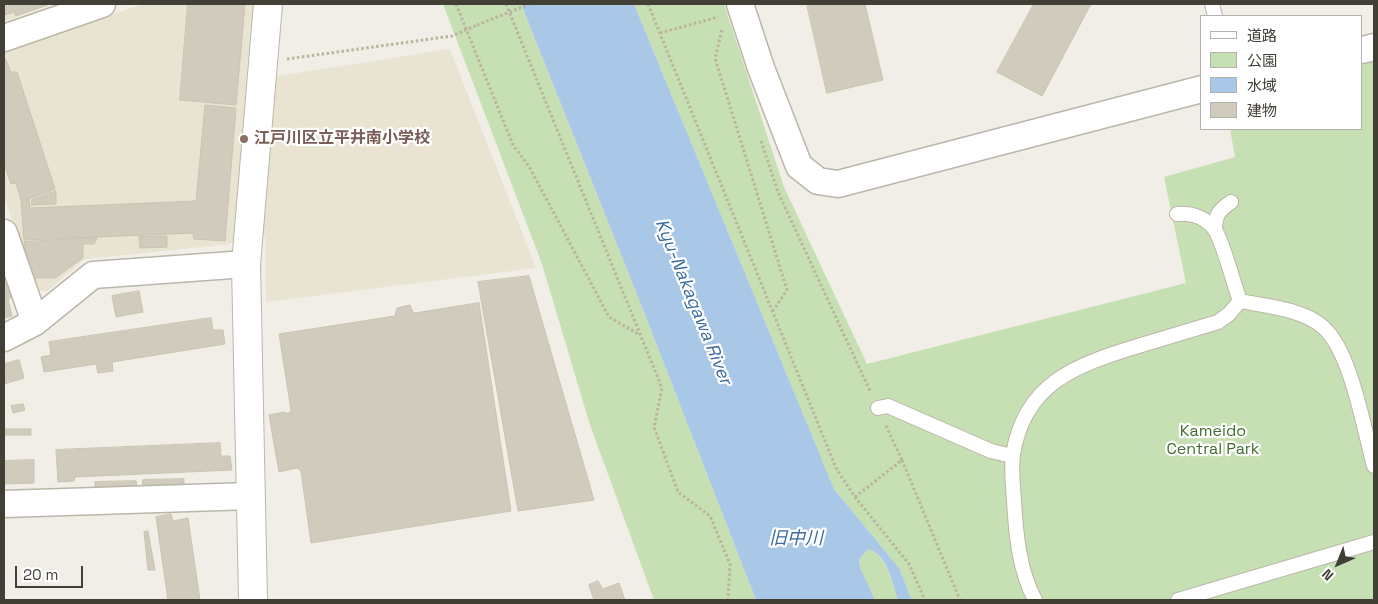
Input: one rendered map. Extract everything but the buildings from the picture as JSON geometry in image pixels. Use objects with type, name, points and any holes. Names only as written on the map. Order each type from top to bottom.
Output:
[{"type":"street","points":[[4,38],[102,4]]},
{"type":"street","points":[[253,600],[246,264],[268,4]]},
{"type":"street","points":[[740,4],[761,68],[799,166],[818,181],[838,184],[1200,90]]},
{"type":"street","points":[[4,233],[35,322]]},
{"type":"street","points":[[4,338],[35,322],[93,275],[246,264]]},
{"type":"street","points":[[4,504],[251,496]]},
{"type":"lane","points":[[1231,202],[1222,208],[1215,217],[1215,230],[1240,301]]},
{"type":"lane","points":[[1177,214],[1190,213],[1204,220],[1215,230]]},
{"type":"lane","points":[[1034,600],[1017,543],[1012,456],[1020,426],[1032,404],[1053,382],[1088,361],[1218,322],[1229,314],[1240,301]]},
{"type":"lane","points":[[1240,301],[1308,318],[1324,327],[1343,352],[1374,466]]},
{"type":"lane","points":[[878,408],[888,406],[991,451],[1012,456]]},
{"type":"lane","points":[[1178,600],[1374,542]]},
{"type":"path","points":[[456,4],[465,30],[514,145],[530,168],[609,316],[640,336]]},
{"type":"path","points":[[506,4],[662,388],[654,427],[678,492],[710,516],[730,564],[728,600]]},
{"type":"path","points":[[264,62],[452,36],[530,4]]},
{"type":"path","points":[[648,4],[836,468],[855,497],[909,564],[924,600]]},
{"type":"path","points":[[660,33],[718,15],[725,38]]},
{"type":"path","points":[[722,29],[715,58],[787,290],[772,311]]},
{"type":"path","points":[[760,137],[778,192],[902,460],[960,600]]},
{"type":"path","points":[[855,497],[902,460]]},
{"type":"shaded area","points":[[4,4],[53,4],[4,21]]},
{"type":"shaded area","name":"江戸川区立平井南小学校","points":[[144,4],[253,4],[246,81],[450,49],[536,268],[266,302],[265,237],[237,238],[230,244],[85,259],[46,292],[34,289],[4,196],[4,49]]},
{"type":"green space","points":[[443,4],[521,4],[756,600],[654,600],[590,425],[542,264]]},
{"type":"green space","name":"Kameido Central Park","points":[[634,4],[724,4],[784,187],[867,364],[1186,283],[1164,177],[1235,157],[1230,130],[1363,130],[1363,58],[1374,55],[1374,600],[912,600],[899,568],[834,489]]},
{"type":"green space","points":[[868,549],[880,557],[884,563],[898,600],[875,600],[860,567],[859,560]]},
{"type":"water","name":"旧中川","points":[[521,4],[634,4],[834,489],[899,568],[912,600],[898,600],[885,563],[875,552],[868,549],[859,560],[860,567],[875,600],[756,600]]},
{"type":"place","name":"江戸川区立平井南小学校","points":[[244,139]]},
{"type":"water label","name":"Kyu-Nakagawa River","points":[[693,302]]}]
